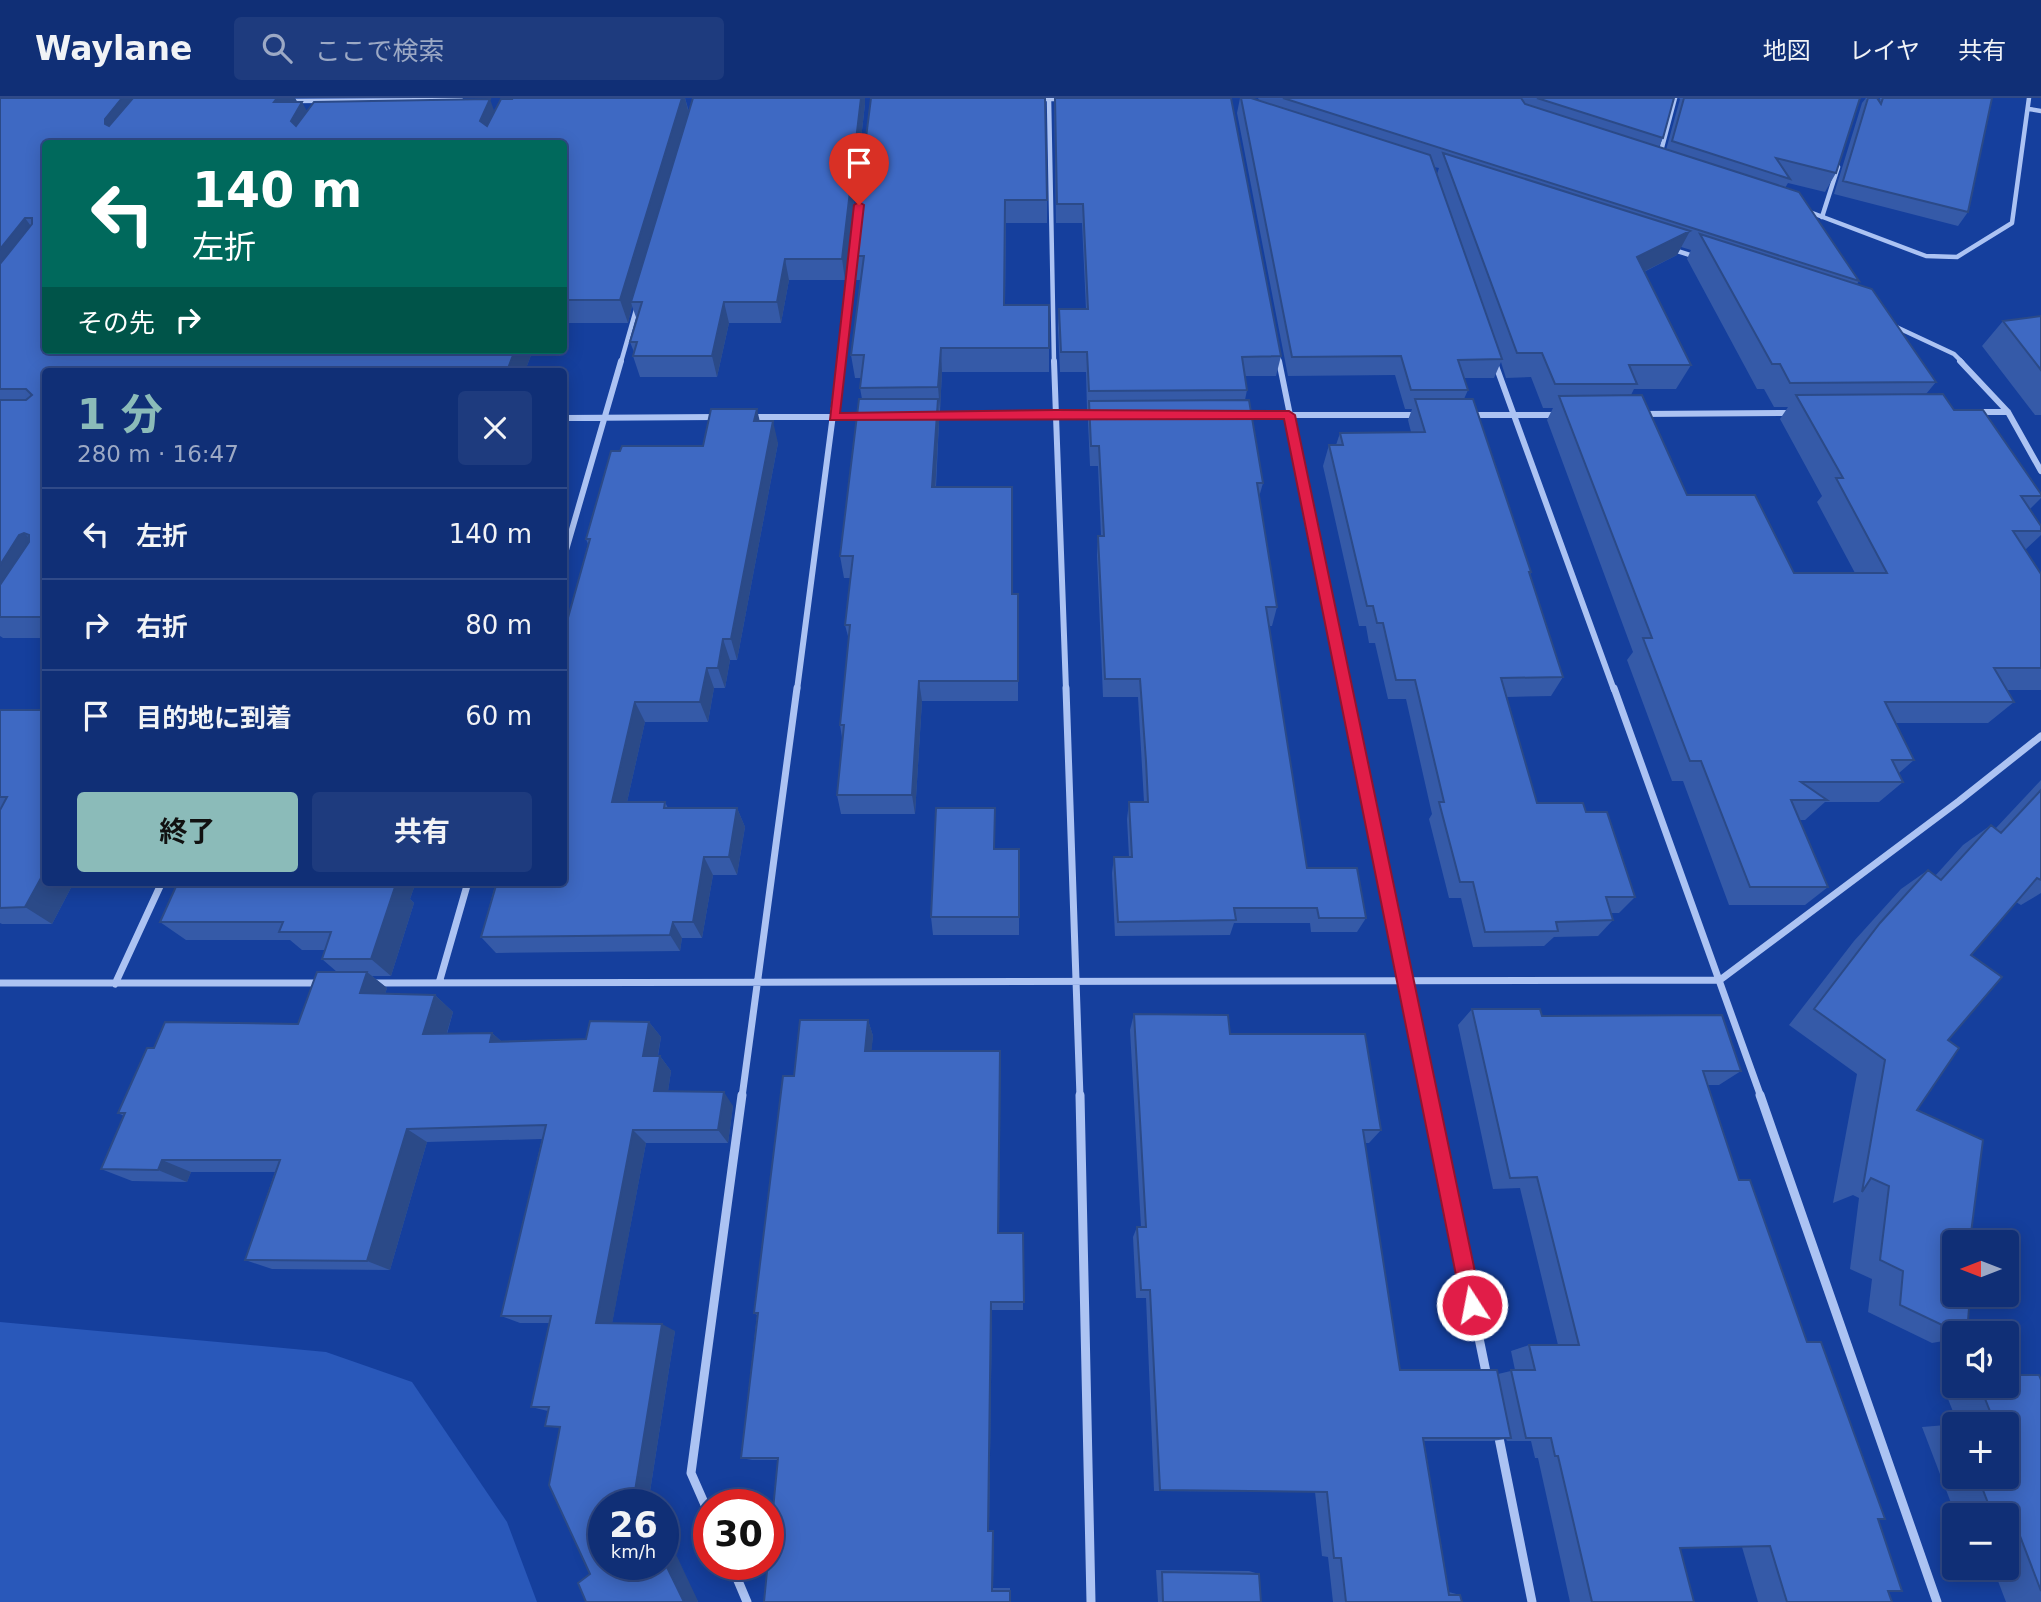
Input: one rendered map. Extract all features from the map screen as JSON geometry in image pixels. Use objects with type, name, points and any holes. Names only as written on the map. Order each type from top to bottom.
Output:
[{"type":"street","points":[[1658,162],[1675,98]]},
{"type":"street","points":[[1797,208],[1926,256],[1956,257],[2012,223],[2029,98]]},
{"type":"street","points":[[1036,99],[1076,99]]},
{"type":"street","points":[[1049,99],[1055,414],[1078,981],[1091,1602]]},
{"type":"street","points":[[279,101],[474,100]]},
{"type":"street","points":[[327,111],[334,101]]},
{"type":"street","points":[[2029,109],[2041,111]]},
{"type":"street","points":[[1822,217],[1839,164]]},
{"type":"street","points":[[698,1489],[691,1473],[834,417],[855,237]]},
{"type":"street","points":[[1667,248],[1707,261]]},
{"type":"street","points":[[567,547],[640,299]]},
{"type":"street","points":[[1890,325],[1954,354],[2008,412],[2041,471]]},
{"type":"street","points":[[1276,348],[1489,1386]]},
{"type":"street","points":[[1491,351],[1720,979],[1937,1602]]},
{"type":"street","points":[[1967,412],[2008,412]]},
{"type":"street","points":[[1637,414],[1802,413]]},
{"type":"street","points":[[917,416],[1110,414]]},
{"type":"street","points":[[1234,415],[1421,415]]},
{"type":"street","points":[[1460,415],[1568,415]]},
{"type":"street","points":[[739,417],[875,416]]},
{"type":"street","points":[[567,418],[726,417]]},
{"type":"street","points":[[358,983],[1720,979],[1948,810],[2041,736]]},
{"type":"street","points":[[115,984],[160,886]]},
{"type":"street","points":[[439,983],[467,886]]},
{"type":"street","points":[[0,984],[331,983]]},
{"type":"street","points":[[1497,1426],[1532,1602]]},
{"type":"street","points":[[738,1580],[747,1602]]},
{"type":"shaded area","points":[[0,1322],[326,1352],[412,1382],[507,1522],[537,1602],[0,1602]]},
{"type":"building","points":[[0,98],[122,98],[105,119],[105,124],[109,126],[133,98],[277,98],[274,102],[302,102],[291,121],[296,126],[314,102],[490,99],[480,121],[487,126],[501,99],[682,98],[620,300],[567,300],[567,140],[42,140],[42,354],[513,354],[508,368],[42,368],[42,617],[0,617],[0,585],[29,542],[29,535],[19,535],[0,565],[0,400],[26,400],[32,395],[26,389],[0,389],[0,264],[32,224],[32,218],[25,218],[0,249]]},
{"type":"building","points":[[693,98],[861,98],[842,259],[785,259],[777,302],[724,302],[712,356],[633,356],[637,342],[630,342],[642,302],[631,302]]},
{"type":"building","points":[[871,98],[1045,98],[1047,200],[1005,200],[1004,305],[1049,305],[1049,348],[941,348],[938,387],[860,388],[864,355],[851,355],[864,256],[851,256]]},
{"type":"building","points":[[1055,98],[1231,98],[1281,356],[1242,357],[1247,390],[1089,391],[1087,352],[1061,352],[1059,309],[1088,309],[1083,204],[1057,204]]},
{"type":"building","points":[[1241,98],[1251,98],[1430,155],[1502,359],[1458,360],[1468,390],[1411,390],[1401,356],[1292,357]]},
{"type":"building","points":[[1283,98],[1521,98],[1525,104],[1799,192],[1859,281]]},
{"type":"building","points":[[1537,98],[1674,98],[1663,138]]},
{"type":"building","points":[[1684,98],[1860,98],[1836,173],[1776,158],[1790,179],[1672,141]]},
{"type":"building","points":[[1868,98],[1877,98],[1881,104],[1883,98],[1992,98],[1968,212],[1843,181]]},
{"type":"building","points":[[1443,153],[1690,231],[1637,257],[1691,365],[1629,365],[1637,384],[1555,384],[1542,353],[1517,353]]},
{"type":"building","points":[[1700,234],[1872,289],[1936,382],[1790,383],[1780,364],[1772,364]]},
{"type":"building","points":[[2041,316],[2041,370],[2003,321]]},
{"type":"building","points":[[1943,394],[1954,410],[1983,410],[2041,494],[2021,496],[2041,526],[2041,531],[2013,531],[2041,574],[2041,668],[1994,668],[2014,702],[1885,702],[1914,760],[1892,760],[1903,782],[1801,782],[1827,800],[1791,800],[1828,887],[1750,887],[1701,761],[1690,761],[1643,638],[1652,638],[1559,396],[1642,395],[1687,495],[1755,495],[1794,573],[1887,573],[1836,478],[1843,478],[1796,395]]},
{"type":"building","points":[[859,399],[938,399],[932,487],[1012,487],[1012,594],[1018,594],[1018,681],[919,681],[912,795],[837,795],[844,725],[840,725],[850,625],[845,625],[853,556],[840,556]]},
{"type":"building","points":[[1415,399],[1473,399],[1563,677],[1501,678],[1537,803],[1583,803],[1586,812],[1607,812],[1635,897],[1606,897],[1613,920],[1556,922],[1558,931],[1485,932],[1473,882],[1460,882],[1439,802],[1444,802],[1415,680],[1396,680],[1383,623],[1377,623],[1373,606],[1367,606],[1329,445],[1343,445],[1340,433],[1425,432]]},
{"type":"building","points":[[1249,400],[1263,483],[1257,483],[1277,607],[1266,607],[1307,868],[1357,868],[1366,918],[1319,918],[1317,908],[1234,908],[1236,920],[1118,922],[1114,857],[1132,857],[1129,802],[1148,802],[1146,761],[1140,679],[1105,679],[1098,536],[1104,536],[1099,446],[1091,446],[1089,401]]},
{"type":"building","points":[[711,409],[757,409],[754,421],[773,421],[731,639],[723,639],[718,668],[707,668],[700,702],[635,702],[612,802],[665,802],[664,808],[737,808],[729,857],[704,857],[693,922],[673,922],[670,935],[481,937],[496,886],[567,886],[567,621],[590,539],[586,539],[611,451],[620,451],[622,446],[703,446]]},
{"type":"building","points":[[0,710],[42,710],[42,876],[25,907],[0,908],[0,810],[7,797],[0,797]]},
{"type":"building","points":[[2041,790],[2041,880],[2037,878],[1971,955],[2002,977],[1948,1040],[1959,1048],[1917,1110],[1983,1140],[1971,1230],[1942,1230],[1942,1307],[1969,1307],[1968,1321],[1942,1321],[1942,1325],[1900,1305],[1903,1271],[1880,1260],[1889,1186],[1871,1178],[1862,1192],[1885,1060],[1814,1009],[1880,923],[1928,870],[1941,880],[1991,825],[2001,833]]},
{"type":"building","points":[[936,808],[995,808],[994,849],[1019,849],[1019,917],[931,917]]},
{"type":"building","points":[[176,886],[395,886],[371,959],[322,959],[331,932],[279,932],[283,922],[160,922]]},
{"type":"building","points":[[317,972],[367,972],[360,993],[435,995],[423,1034],[492,1033],[490,1042],[586,1039],[590,1021],[649,1022],[643,1056],[660,1056],[654,1091],[724,1092],[718,1130],[633,1130],[596,1323],[662,1324],[635,1489],[588,1489],[588,1570],[549,1485],[560,1427],[545,1426],[549,1407],[531,1407],[551,1316],[501,1316],[546,1125],[407,1129],[367,1261],[245,1260],[280,1160],[162,1160],[158,1170],[101,1169],[125,1113],[118,1113],[147,1048],[154,1048],[165,1022],[298,1024]]},
{"type":"building","points":[[1472,1009],[1540,1009],[1542,1016],[1722,1015],[1741,1071],[1703,1071],[1739,1180],[1750,1180],[1807,1342],[1821,1342],[1885,1519],[1878,1519],[1902,1591],[1888,1591],[1892,1602],[1787,1602],[1770,1546],[1680,1548],[1694,1602],[1592,1602],[1558,1456],[1555,1456],[1551,1438],[1526,1438],[1511,1370],[1535,1370],[1529,1345],[1579,1345],[1537,1177],[1510,1178]]},
{"type":"building","points":[[1134,1014],[1228,1015],[1230,1034],[1365,1034],[1381,1130],[1363,1130],[1400,1370],[1497,1370],[1511,1438],[1423,1438],[1449,1595],[1460,1595],[1462,1602],[1346,1602],[1341,1558],[1334,1558],[1327,1492],[1160,1490],[1150,1290],[1141,1290],[1137,1227],[1146,1227]]},
{"type":"building","points":[[800,1020],[868,1020],[865,1051],[1000,1051],[998,1233],[1023,1233],[1024,1302],[991,1302],[988,1531],[993,1531],[992,1591],[1010,1591],[1010,1602],[764,1602],[766,1580],[784,1580],[784,1489],[775,1489],[778,1458],[741,1458],[758,1313],[754,1313],[783,1076],[794,1076]]},
{"type":"building","points":[[2019,1375],[2039,1375],[2041,1591],[2019,1536],[2019,1503],[1988,1503],[1983,1489],[2019,1489],[2019,1412],[1990,1412],[1985,1398],[2019,1398]]},
{"type":"building","points":[[1162,1572],[1259,1574],[1261,1602],[1163,1602]]},
{"type":"building","points":[[588,1576],[588,1580],[673,1580],[684,1602],[586,1602],[578,1583]]},
{"type":"route","points":[[859,205],[834,417],[1289,415],[1472,1305]]}]
